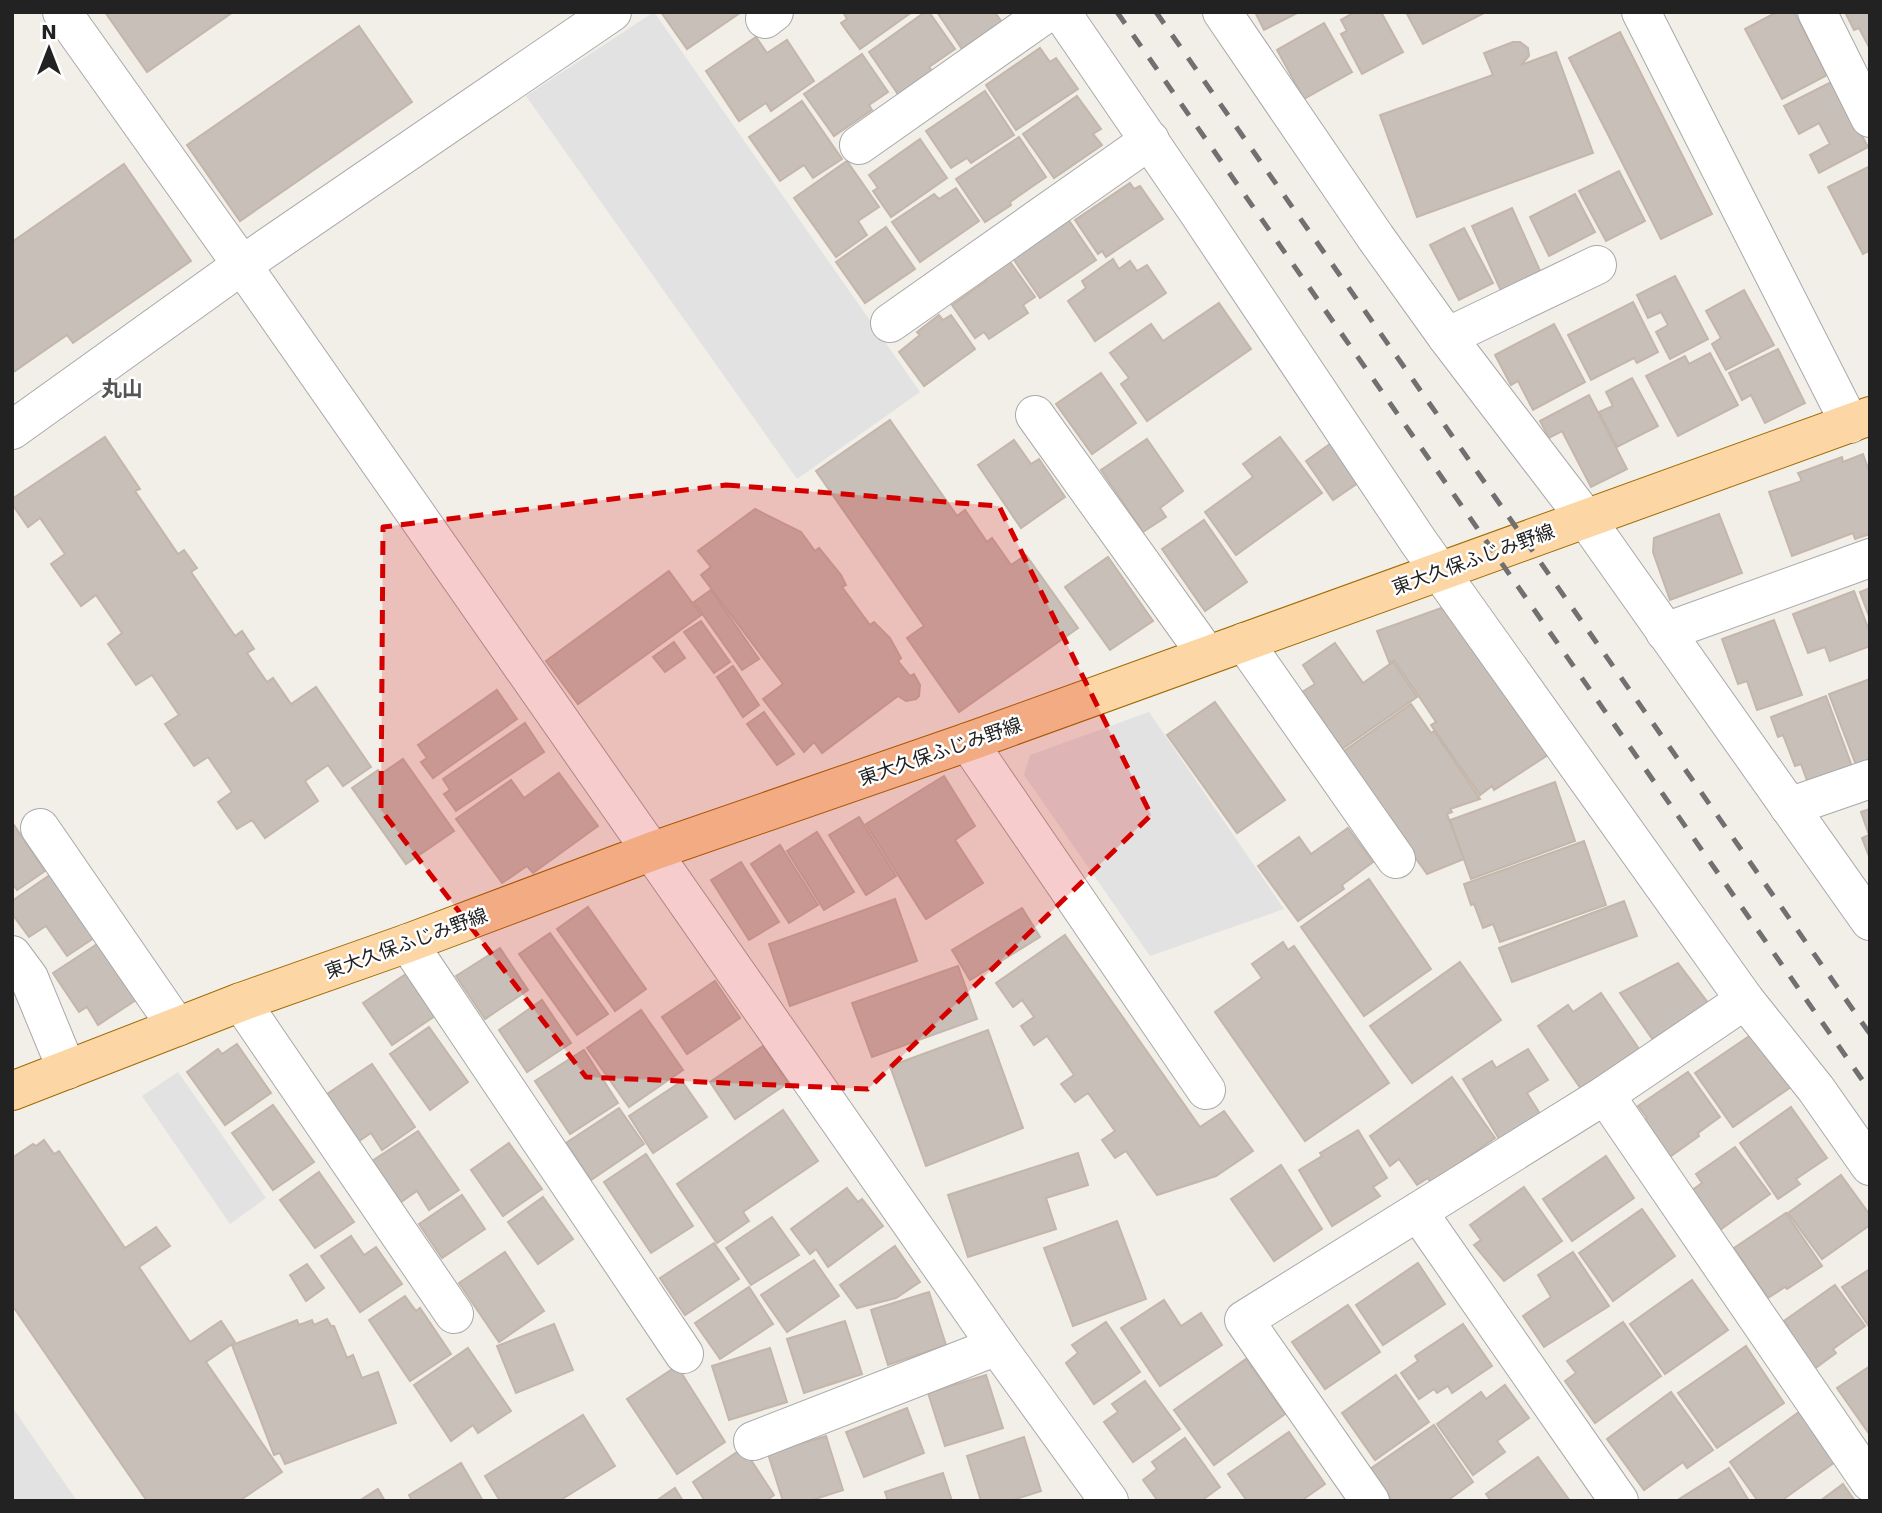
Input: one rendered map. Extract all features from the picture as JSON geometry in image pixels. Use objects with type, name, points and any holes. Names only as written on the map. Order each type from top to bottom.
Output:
[{"type":"main road","name":"東大久保ふじみ野線","points":[[12,1091],[241,1002],[653,851],[968,743],[1860,420]]},
{"type":"street","points":[[62,12],[653,851],[997,1346],[1109,1501]]},
{"type":"street","points":[[12,430],[242,265],[612,12]]},
{"type":"street","points":[[859,145],[1048,12]]},
{"type":"street","points":[[1061,12],[1439,571],[1745,1000],[1816,1089],[1870,1166]]},
{"type":"street","points":[[1222,12],[1376,238],[1447,337],[1586,519],[1870,921]]},
{"type":"street","points":[[1641,12],[1860,420]]},
{"type":"street","points":[[1817,12],[1870,118]]},
{"type":"street","points":[[890,323],[1150,141]]},
{"type":"street","points":[[1447,337],[1597,265]]},
{"type":"street","points":[[1035,415],[1207,655]]},
{"type":"street","points":[[1665,632],[1870,558]]},
{"type":"street","points":[[1244,642],[1396,859]]},
{"type":"street","points":[[968,743],[1206,1090]]},
{"type":"street","points":[[1789,807],[1870,779]]},
{"type":"street","points":[[40,828],[177,1027]]},
{"type":"street","points":[[408,943],[684,1354]]},
{"type":"street","points":[[12,955],[29,978],[66,1070]]},
{"type":"street","points":[[1370,1501],[1244,1320],[1605,1095],[1745,1000]]},
{"type":"street","points":[[241,1002],[454,1314]]},
{"type":"street","points":[[1605,1095],[1870,1482]]},
{"type":"street","points":[[1418,1212],[1619,1501]]},
{"type":"street","points":[[753,1441],[997,1346]]},
{"type":"highlighted area","points":[[726,485],[999,506],[1151,815],[868,1089],[586,1077],[381,810],[383,527]]},
{"type":"shaded area","points":[[654,12],[920,392],[797,479],[526,96]]},
{"type":"shaded area","points":[[1149,712],[1284,909],[1150,956],[1024,775],[1030,755]]},
{"type":"shaded area","points":[[178,1072],[266,1198],[230,1224],[142,1096]]},
{"type":"shaded area","points":[[12,1407],[77,1501],[12,1501]]},
{"type":"building","points":[[105,12],[233,12],[147,72]]},
{"type":"building","points":[[661,12],[740,12],[740,13],[687,49]]},
{"type":"building","points":[[843,12],[912,12],[860,49],[841,23],[847,19]]},
{"type":"building","points":[[925,12],[929,12],[955,49],[929,67],[934,73],[900,97],[869,52]]},
{"type":"building","points":[[937,12],[999,12],[996,14],[1002,22],[962,49]]},
{"type":"building","points":[[1255,12],[1299,12],[1264,30]]},
{"type":"building","points":[[1355,12],[1381,12],[1403,52],[1362,74],[1341,34],[1347,31],[1341,20]]},
{"type":"building","points":[[1406,12],[1486,12],[1423,44]]},
{"type":"building","points":[[1777,12],[1794,12],[1827,75],[1782,99],[1745,29]]},
{"type":"building","points":[[1845,12],[1870,12],[1870,49],[1859,28],[1854,30]]},
{"type":"building","points":[[1324,23],[1352,72],[1304,99],[1277,50]]},
{"type":"building","points":[[359,26],[412,102],[240,221],[187,145]]},
{"type":"building","points":[[1620,32],[1712,214],[1661,239],[1569,58]]},
{"type":"building","points":[[756,37],[767,53],[787,40],[814,81],[771,111],[766,103],[739,121],[706,71]]},
{"type":"building","points":[[1520,42],[1528,48],[1529,56],[1521,65],[1556,52],[1593,153],[1417,217],[1380,115],[1493,75],[1484,53]]},
{"type":"building","points":[[1040,48],[1050,62],[1056,58],[1078,89],[1016,130],[986,85]]},
{"type":"building","points":[[862,54],[888,92],[869,105],[872,110],[834,136],[804,94]]},
{"type":"building","points":[[1833,81],[1868,147],[1819,173],[1810,155],[1830,144],[1819,123],[1799,134],[1784,106]]},
{"type":"building","points":[[985,91],[1014,135],[971,163],[967,158],[951,168],[926,131]]},
{"type":"building","points":[[1077,96],[1101,129],[1093,134],[1102,145],[1054,178],[1023,134]]},
{"type":"building","points":[[802,101],[842,159],[813,178],[804,165],[780,181],[749,137]]},
{"type":"building","points":[[1019,137],[1046,177],[985,222],[956,179]]},
{"type":"building","points":[[920,139],[947,178],[891,217],[873,191],[878,188],[869,175]]},
{"type":"building","points":[[847,161],[879,207],[858,221],[867,235],[836,257],[794,198]]},
{"type":"building","points":[[124,164],[191,261],[73,343],[67,335],[12,373],[12,242]]},
{"type":"building","points":[[1870,166],[1870,250],[1863,254],[1828,187]]},
{"type":"building","points":[[1619,171],[1645,221],[1606,241],[1579,191]]},
{"type":"building","points":[[1130,183],[1134,189],[1140,186],[1163,219],[1106,257],[1102,251],[1098,254],[1075,220]]},
{"type":"building","points":[[956,188],[979,221],[920,262],[892,222],[934,194],[939,199]]},
{"type":"building","points":[[1575,194],[1595,232],[1549,256],[1530,217]]},
{"type":"building","points":[[1512,208],[1541,273],[1501,291],[1472,226]]},
{"type":"building","points":[[1068,219],[1096,260],[1040,298],[1012,257]]},
{"type":"building","points":[[886,227],[915,269],[865,303],[836,262]]},
{"type":"building","points":[[1464,228],[1493,283],[1459,300],[1430,245]]},
{"type":"building","points":[[1008,259],[1035,297],[1023,305],[1028,313],[989,339],[984,332],[975,338],[952,305],[986,281],[983,276]]},
{"type":"building","points":[[1113,259],[1119,269],[1130,261],[1137,271],[1147,265],[1166,293],[1095,341],[1068,301],[1086,288],[1082,281]]},
{"type":"building","points":[[1675,276],[1708,339],[1670,359],[1656,332],[1668,325],[1661,312],[1648,318],[1637,295]]},
{"type":"building","points":[[1744,290],[1774,345],[1726,370],[1712,344],[1721,338],[1706,311]]},
{"type":"building","points":[[1633,302],[1658,352],[1637,363],[1634,358],[1591,380],[1568,335]]},
{"type":"building","points":[[1219,303],[1251,349],[1147,421],[1121,384],[1129,378],[1110,353],[1151,324],[1163,341]]},
{"type":"building","points":[[939,315],[943,320],[951,315],[975,349],[924,386],[899,352],[920,335],[917,332]]},
{"type":"building","points":[[1554,324],[1585,382],[1533,410],[1518,381],[1511,385],[1495,355]]},
{"type":"building","points":[[1778,349],[1805,403],[1765,423],[1751,395],[1742,400],[1729,373]]},
{"type":"building","points":[[1710,353],[1738,405],[1678,436],[1646,376],[1685,356],[1689,364]]},
{"type":"building","points":[[1101,373],[1136,423],[1092,454],[1056,404]]},
{"type":"building","points":[[1632,378],[1658,426],[1617,447],[1599,412],[1613,406],[1606,392]]},
{"type":"building","points":[[1589,395],[1627,469],[1591,487],[1562,431],[1549,438],[1540,421]]},
{"type":"building","points":[[890,420],[957,516],[965,510],[987,542],[992,538],[1011,565],[1026,555],[1078,628],[959,712],[907,638],[924,626],[816,471]]},
{"type":"building","points":[[105,437],[140,489],[135,491],[178,554],[184,550],[197,568],[191,572],[235,636],[242,631],[254,649],[247,653],[267,682],[273,678],[291,704],[316,687],[371,767],[343,786],[328,765],[305,781],[318,801],[265,838],[252,820],[237,829],[218,802],[232,792],[208,757],[194,766],[165,724],[179,715],[152,675],[136,685],[108,644],[122,633],[96,595],[81,606],[51,564],[65,554],[40,518],[28,527],[12,504],[12,499]]},
{"type":"building","points":[[1280,437],[1322,493],[1236,555],[1205,512],[1253,477],[1243,464]]},
{"type":"building","points":[[1147,439],[1183,491],[1160,508],[1166,517],[1143,532],[1101,470]]},
{"type":"building","points":[[1014,440],[1031,464],[1039,459],[1065,497],[1021,528],[978,465]]},
{"type":"building","points":[[1330,444],[1358,483],[1333,500],[1306,461]]},
{"type":"building","points":[[1863,454],[1870,474],[1870,534],[1855,539],[1853,533],[1792,556],[1769,492],[1802,481],[1798,473],[1842,457],[1843,462]]},
{"type":"building","points":[[755,509],[801,532],[815,551],[819,548],[841,575],[846,585],[842,587],[870,625],[874,622],[890,638],[901,658],[898,661],[910,676],[914,674],[920,685],[916,699],[906,701],[898,696],[822,753],[814,742],[804,752],[763,699],[783,684],[701,575],[711,567],[698,551]]},
{"type":"building","points":[[1719,514],[1742,573],[1670,600],[1653,552],[1654,538]]},
{"type":"building","points":[[1204,520],[1247,582],[1205,611],[1162,549]]},
{"type":"building","points":[[1108,557],[1153,621],[1110,650],[1065,587]]},
{"type":"building","points":[[669,571],[701,615],[578,704],[546,661]]},
{"type":"building","points":[[1870,588],[1870,619],[1860,592]]},
{"type":"building","points":[[711,590],[759,659],[742,670],[694,602]]},
{"type":"building","points":[[1854,591],[1870,633],[1870,646],[1830,661],[1825,647],[1808,653],[1793,614]]},
{"type":"building","points":[[1441,608],[1456,618],[1551,753],[1494,790],[1492,786],[1480,795],[1431,725],[1436,722],[1394,660],[1390,664],[1377,631]]},
{"type":"building","points":[[1774,620],[1802,695],[1757,710],[1747,681],[1738,684],[1722,639]]},
{"type":"building","points":[[701,621],[730,662],[714,673],[684,632]]},
{"type":"building","points":[[674,642],[685,658],[665,672],[653,657]]},
{"type":"building","points":[[1335,643],[1363,683],[1393,662],[1417,697],[1342,749],[1302,692],[1315,684],[1303,665]]},
{"type":"building","points":[[733,666],[759,705],[743,717],[717,677]]},
{"type":"building","points":[[1870,679],[1870,760],[1856,765],[1829,694]]},
{"type":"building","points":[[497,690],[517,719],[433,778],[421,762],[427,758],[418,745]]},
{"type":"building","points":[[1826,696],[1853,769],[1809,786],[1801,764],[1795,766],[1783,735],[1778,737],[1771,717]]},
{"type":"building","points":[[1215,702],[1285,800],[1237,833],[1167,735]]},
{"type":"building","points":[[1411,704],[1431,733],[1434,731],[1480,799],[1450,809],[1452,812],[1447,814],[1464,859],[1427,874],[1341,753]]},
{"type":"building","points":[[764,712],[794,754],[777,765],[747,724]]},
{"type":"building","points":[[525,723],[544,752],[456,811],[444,794],[450,790],[443,779]]},
{"type":"building","points":[[403,759],[454,831],[406,864],[352,788],[378,770],[381,774]]},
{"type":"building","points":[[559,773],[598,826],[533,873],[527,866],[502,883],[456,819],[511,780],[524,798]]},
{"type":"building","points":[[944,776],[975,826],[955,840],[983,883],[926,919],[866,824]]},
{"type":"building","points":[[1555,782],[1575,841],[1471,879],[1450,820]]},
{"type":"building","points":[[1870,809],[1870,859],[1862,838],[1869,835],[1861,812]]},
{"type":"building","points":[[859,817],[896,876],[866,895],[829,835]]},
{"type":"building","points":[[12,822],[45,871],[17,890],[12,883]]},
{"type":"building","points":[[1348,828],[1373,862],[1342,885],[1344,889],[1298,921],[1258,866],[1299,837],[1311,854]]},
{"type":"building","points":[[817,832],[854,892],[824,910],[787,851]]},
{"type":"building","points":[[1584,841],[1606,905],[1500,942],[1493,924],[1483,928],[1464,884]]},
{"type":"building","points":[[780,845],[818,905],[789,923],[751,864]]},
{"type":"building","points":[[741,862],[779,922],[749,940],[711,880]]},
{"type":"building","points":[[50,875],[94,938],[67,956],[46,926],[29,937],[12,914],[12,901]]},
{"type":"building","points":[[1369,879],[1431,969],[1364,1016],[1301,927]]},
{"type":"building","points":[[895,899],[917,961],[790,1006],[769,944]]},
{"type":"building","points":[[1624,901],[1637,936],[1512,982],[1499,948]]},
{"type":"building","points":[[588,907],[646,989],[615,1011],[557,929]]},
{"type":"building","points":[[1022,908],[1040,937],[970,980],[952,950]]},
{"type":"building","points":[[550,933],[608,1014],[577,1035],[519,954]]},
{"type":"building","points":[[1065,935],[1200,1127],[1224,1111],[1253,1151],[1216,1176],[1157,1195],[1126,1151],[1115,1158],[1102,1140],[1115,1131],[1088,1093],[1075,1102],[1061,1084],[1074,1075],[1047,1036],[1034,1045],[1021,1026],[1034,1017],[1022,1000],[1013,1007],[996,983]]},
{"type":"building","points":[[1283,942],[1288,950],[1294,946],[1389,1083],[1305,1141],[1215,1012],[1262,978],[1252,964]]},
{"type":"building","points":[[99,943],[136,1000],[98,1025],[87,1007],[79,1012],[53,973]]},
{"type":"building","points":[[500,948],[528,990],[485,1019],[456,976]]},
{"type":"building","points":[[1460,962],[1501,1020],[1412,1083],[1370,1026]]},
{"type":"building","points":[[1678,963],[1712,1008],[1658,1047],[1620,993]]},
{"type":"building","points":[[958,966],[977,1019],[872,1057],[852,1003]]},
{"type":"building","points":[[406,974],[435,1016],[392,1045],[363,1003]]},
{"type":"building","points":[[715,981],[740,1018],[687,1054],[662,1017]]},
{"type":"building","points":[[1601,993],[1639,1049],[1581,1089],[1538,1026],[1568,1005],[1573,1012]]},
{"type":"building","points":[[542,1000],[571,1043],[527,1072],[499,1030]]},
{"type":"building","points":[[641,1010],[683,1070],[629,1107],[587,1048]]},
{"type":"building","points":[[429,1027],[468,1082],[430,1110],[390,1054]]},
{"type":"building","points":[[988,1030],[1023,1128],[926,1166],[890,1066]]},
{"type":"building","points":[[1754,1033],[1791,1087],[1733,1127],[1695,1073]]},
{"type":"building","points":[[237,1044],[271,1093],[225,1125],[187,1072],[218,1049],[222,1054]]},
{"type":"building","points":[[763,1046],[788,1083],[735,1119],[710,1082]]},
{"type":"building","points":[[1528,1049],[1548,1080],[1527,1093],[1542,1117],[1501,1142],[1463,1079],[1492,1061],[1496,1068]]},
{"type":"building","points":[[584,1050],[618,1103],[570,1134],[535,1081]]},
{"type":"building","points":[[372,1064],[415,1127],[382,1150],[371,1133],[359,1141],[327,1094]]},
{"type":"building","points":[[1688,1072],[1720,1117],[1664,1161],[1638,1125],[1647,1118],[1638,1106]]},
{"type":"building","points":[[1452,1077],[1495,1138],[1431,1183],[1428,1178],[1417,1185],[1399,1159],[1390,1166],[1370,1136]]},
{"type":"building","points":[[682,1081],[707,1117],[653,1153],[629,1116]]},
{"type":"building","points":[[273,1105],[314,1162],[273,1190],[232,1133]]},
{"type":"building","points":[[1791,1107],[1827,1158],[1796,1179],[1800,1184],[1778,1199],[1740,1143]]},
{"type":"building","points":[[619,1108],[644,1144],[591,1180],[566,1143]]},
{"type":"building","points":[[783,1110],[818,1161],[743,1212],[749,1221],[717,1243],[677,1184]]},
{"type":"building","points":[[1358,1130],[1387,1178],[1373,1187],[1380,1196],[1332,1226],[1299,1170],[1322,1156],[1320,1153]]},
{"type":"building","points":[[418,1131],[459,1190],[429,1210],[417,1191],[401,1202],[372,1161]]},
{"type":"building","points":[[44,1140],[54,1154],[59,1151],[125,1248],[156,1227],[170,1246],[139,1267],[190,1342],[221,1321],[235,1342],[206,1362],[282,1472],[239,1501],[147,1501],[12,1305],[12,1158]]},
{"type":"building","points":[[509,1143],[542,1189],[503,1216],[471,1170]]},
{"type":"building","points":[[1735,1147],[1770,1194],[1717,1232],[1688,1193],[1702,1183],[1696,1174]]},
{"type":"building","points":[[1078,1153],[1088,1185],[1046,1198],[1056,1229],[968,1257],[948,1195]]},
{"type":"building","points":[[646,1154],[693,1226],[651,1253],[604,1182]]},
{"type":"building","points":[[1606,1156],[1634,1198],[1572,1241],[1543,1199]]},
{"type":"building","points":[[1281,1165],[1322,1229],[1274,1261],[1231,1199]]},
{"type":"building","points":[[319,1172],[354,1222],[315,1248],[280,1200]]},
{"type":"building","points":[[1841,1175],[1870,1215],[1870,1225],[1822,1259],[1788,1213]]},
{"type":"building","points":[[1524,1187],[1562,1241],[1504,1281],[1474,1245],[1481,1240],[1470,1225]]},
{"type":"building","points":[[847,1188],[858,1202],[862,1199],[883,1226],[828,1267],[816,1249],[810,1254],[791,1229]]},
{"type":"building","points":[[462,1195],[485,1229],[442,1258],[419,1224]]},
{"type":"building","points":[[543,1197],[573,1239],[538,1264],[508,1222]]},
{"type":"building","points":[[1642,1209],[1675,1256],[1613,1301],[1579,1253]]},
{"type":"building","points":[[1786,1213],[1822,1266],[1768,1298],[1734,1248]]},
{"type":"building","points":[[772,1217],[799,1255],[751,1285],[726,1248]]},
{"type":"building","points":[[1117,1221],[1146,1299],[1073,1326],[1044,1248]]},
{"type":"building","points":[[351,1236],[364,1255],[376,1247],[402,1284],[360,1312],[321,1256]]},
{"type":"building","points":[[714,1243],[739,1279],[685,1315],[660,1278]]},
{"type":"building","points":[[895,1246],[920,1282],[896,1298],[857,1308],[840,1285]]},
{"type":"building","points":[[505,1252],[544,1311],[499,1342],[459,1283]]},
{"type":"building","points":[[1573,1252],[1609,1306],[1544,1347],[1523,1316],[1551,1297],[1538,1275]]},
{"type":"building","points":[[814,1260],[839,1296],[787,1332],[761,1295]]},
{"type":"building","points":[[1418,1263],[1445,1304],[1383,1345],[1356,1305]]},
{"type":"building","points":[[307,1264],[324,1288],[306,1301],[290,1275]]},
{"type":"building","points":[[1870,1269],[1870,1328],[1842,1287]]},
{"type":"building","points":[[1692,1280],[1728,1330],[1665,1374],[1630,1324]]},
{"type":"building","points":[[1835,1285],[1865,1326],[1833,1349],[1836,1353],[1810,1372],[1781,1331],[1788,1326],[1784,1321]]},
{"type":"building","points":[[749,1287],[773,1324],[720,1359],[695,1323]]},
{"type":"building","points":[[929,1292],[946,1345],[888,1365],[871,1310]]},
{"type":"building","points":[[405,1296],[416,1311],[420,1308],[451,1354],[410,1381],[369,1320]]},
{"type":"building","points":[[1164,1300],[1181,1326],[1201,1313],[1222,1345],[1160,1386],[1121,1328]]},
{"type":"building","points":[[1348,1305],[1380,1352],[1325,1389],[1292,1342]]},
{"type":"building","points":[[327,1319],[331,1326],[334,1326],[347,1358],[353,1355],[362,1378],[378,1372],[396,1423],[285,1464],[280,1453],[274,1455],[232,1345],[297,1320],[299,1325],[312,1320],[314,1325]]},
{"type":"building","points":[[845,1321],[862,1374],[804,1393],[787,1339]]},
{"type":"building","points":[[1106,1322],[1140,1372],[1094,1404],[1066,1363],[1078,1353],[1072,1345]]},
{"type":"building","points":[[1623,1322],[1661,1376],[1595,1423],[1565,1381],[1576,1373],[1567,1361]]},
{"type":"building","points":[[554,1324],[573,1370],[516,1393],[497,1346]]},
{"type":"building","points":[[1463,1324],[1492,1366],[1452,1393],[1448,1386],[1437,1393],[1434,1389],[1419,1399],[1401,1373],[1418,1361],[1415,1356]]},
{"type":"building","points":[[1746,1346],[1784,1403],[1717,1448],[1678,1393]]},
{"type":"building","points":[[468,1348],[511,1411],[478,1433],[473,1425],[451,1441],[414,1385]]},
{"type":"building","points":[[770,1348],[787,1402],[729,1420],[712,1366]]},
{"type":"building","points":[[1246,1359],[1285,1414],[1214,1465],[1174,1410]]},
{"type":"building","points":[[677,1366],[725,1442],[677,1474],[627,1399]]},
{"type":"building","points":[[1870,1366],[1870,1435],[1837,1388]]},
{"type":"building","points":[[986,1375],[1003,1428],[945,1446],[928,1393]]},
{"type":"building","points":[[1396,1375],[1429,1422],[1375,1460],[1342,1413]]},
{"type":"building","points":[[1145,1381],[1180,1429],[1133,1462],[1104,1422],[1118,1412],[1112,1404]]},
{"type":"building","points":[[1505,1385],[1529,1418],[1497,1441],[1505,1452],[1473,1475],[1437,1424],[1481,1392],[1486,1399]]},
{"type":"building","points":[[1671,1392],[1713,1450],[1687,1468],[1683,1462],[1644,1490],[1607,1439]]},
{"type":"building","points":[[907,1408],[924,1453],[864,1477],[846,1432]]},
{"type":"building","points":[[1799,1412],[1835,1462],[1781,1501],[1758,1501],[1730,1462]]},
{"type":"building","points":[[583,1415],[615,1466],[559,1501],[500,1501],[485,1476]]},
{"type":"building","points":[[1434,1425],[1473,1482],[1447,1501],[1392,1501],[1370,1469]]},
{"type":"building","points":[[1289,1432],[1325,1484],[1301,1501],[1247,1501],[1228,1474]]},
{"type":"building","points":[[826,1436],[843,1490],[809,1501],[783,1501],[768,1454]]},
{"type":"building","points":[[1024,1437],[1041,1491],[1010,1501],[981,1501],[967,1456]]},
{"type":"building","points":[[1185,1438],[1220,1487],[1201,1501],[1158,1501],[1143,1480],[1157,1469],[1152,1462]]},
{"type":"building","points":[[743,1448],[774,1495],[766,1501],[705,1501],[693,1482]]},
{"type":"building","points":[[1538,1457],[1570,1501],[1491,1501],[1486,1494]]},
{"type":"building","points":[[461,1463],[483,1501],[412,1501],[409,1495]]},
{"type":"building","points":[[1729,1468],[1749,1501],[1676,1501]]},
{"type":"building","points":[[943,1473],[952,1501],[888,1501],[885,1492]]},
{"type":"building","points":[[1843,1484],[1855,1501],[1820,1501]]},
{"type":"building","points":[[675,1488],[683,1501],[656,1501]]},
{"type":"building","points":[[378,1489],[385,1501],[359,1501]]},
{"type":"railway","points":[[1117,12],[1870,1091]]},
{"type":"railway","points":[[1156,12],[1870,1034]]},
{"type":"district","name":"丸山","points":[[122,389]]}]
